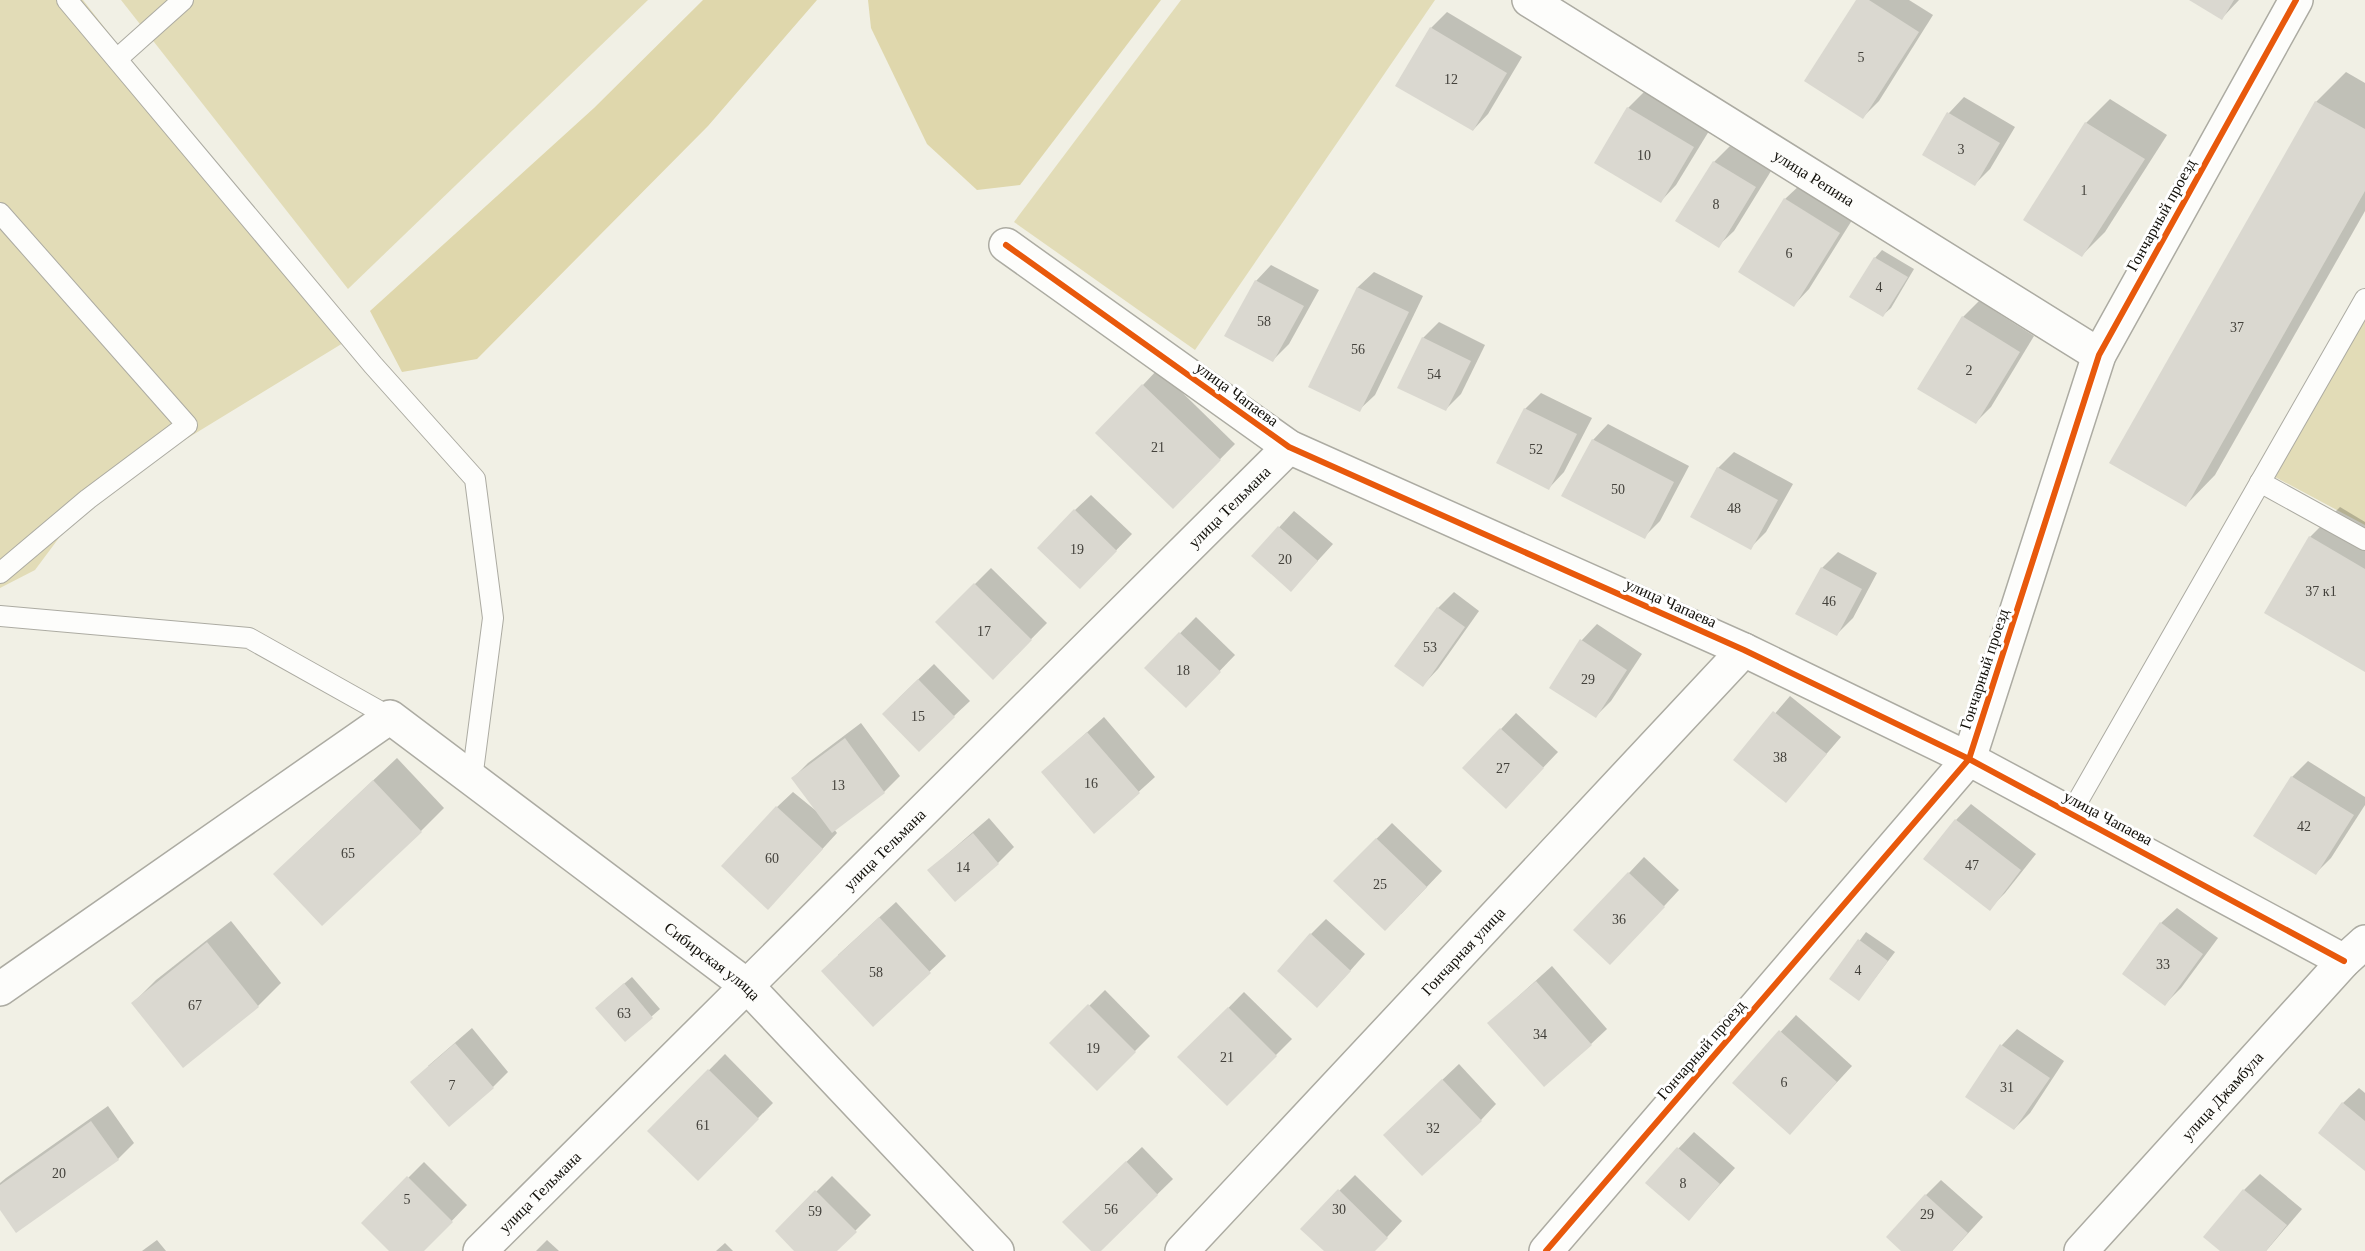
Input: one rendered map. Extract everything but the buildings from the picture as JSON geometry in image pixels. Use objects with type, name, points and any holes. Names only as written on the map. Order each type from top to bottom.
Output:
[{"type":"street","name":"улица Репина","points":[[1529,0],[2099,355]]},
{"type":"street","name":"Гончарный проезд","points":[[1546,1251],[1970,759],[2099,355],[2296,0]]},
{"type":"street","name":"улица Чапаева","points":[[1006,245],[1288,447],[1744,650],[1970,759],[2070,813],[2355,951]]},
{"type":"street","name":"улица Тельмана","points":[[480,1251],[1288,447]]},
{"type":"street","name":"Гончарная улица","points":[[1182,1251],[1744,650]]},
{"type":"street","name":"Сибирская улица","points":[[390,717],[746,985],[997,1251]]},
{"type":"street","points":[[0,989],[390,717]]},
{"type":"street","name":"улица Джамбула","points":[[2081,1251],[2355,951]]},
{"type":"lane","points":[[67,0],[373,365],[475,479],[493,618],[472,779]]},
{"type":"lane","points":[[117,59],[183,0]]},
{"type":"lane","points":[[0,213],[187,426],[88,499],[0,573]]},
{"type":"lane","points":[[2070,813],[2365,299]]},
{"type":"lane","points":[[2260,482],[2365,540]]},
{"type":"lane","points":[[0,616],[249,638],[390,717]]},
{"type":"shaded area","points":[[0,0],[83,0],[348,340],[88,499],[35,570],[0,588]]},
{"type":"shaded area","points":[[121,0],[648,0],[348,289]]},
{"type":"shaded area","points":[[703,0],[817,0],[708,126],[477,359],[402,372],[370,311],[594,108]]},
{"type":"shaded area","points":[[868,0],[1161,0],[1020,185],[977,190],[927,144],[871,28]]},
{"type":"shaded area","points":[[1181,0],[1435,0],[1195,350],[1014,222]]},
{"type":"shaded area","points":[[2365,318],[2365,525],[2275,477]]},
{"type":"cycle path","points":[[1546,1251],[1969,759],[2099,355],[2296,0]]},
{"type":"cycle path","points":[[1006,245],[1289,447],[1744,650],[1969,759],[2344,961]]}]
